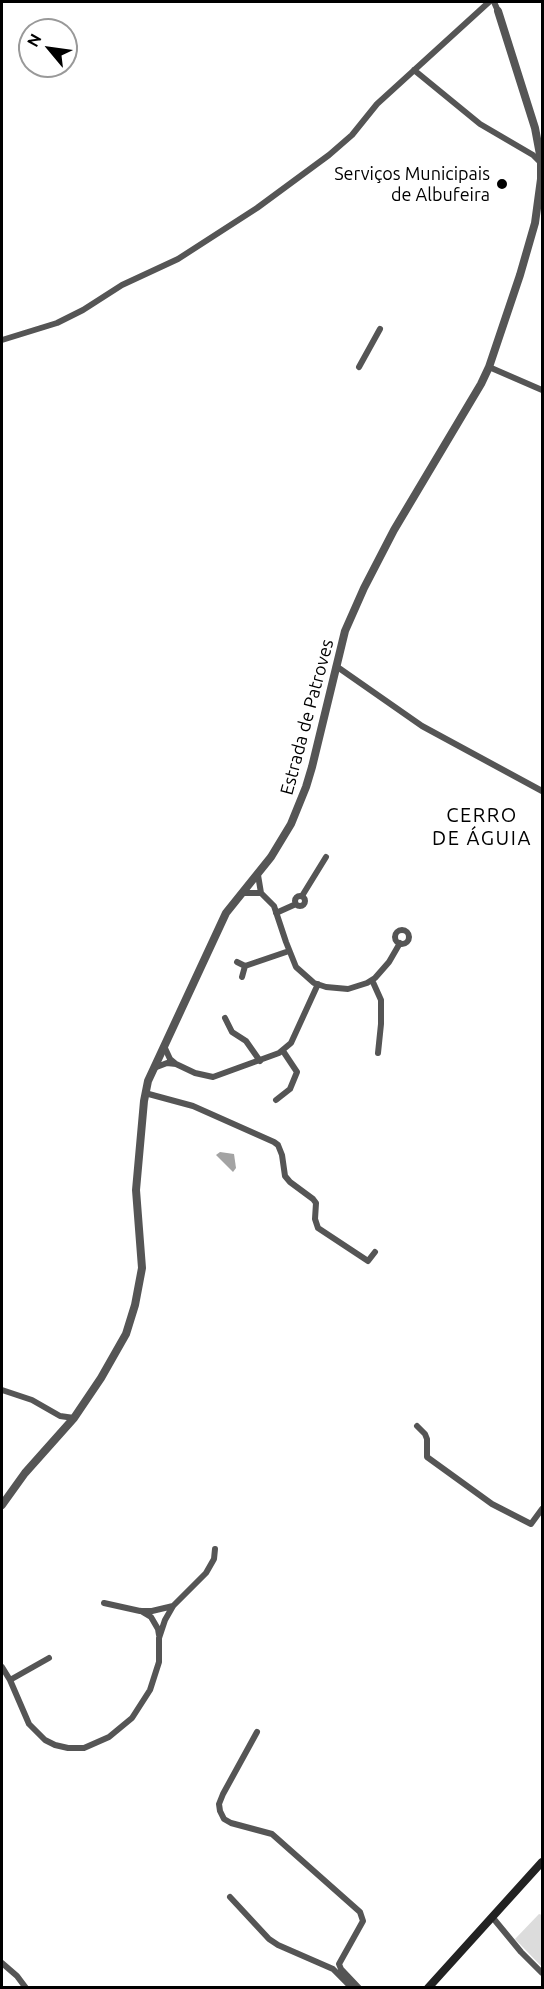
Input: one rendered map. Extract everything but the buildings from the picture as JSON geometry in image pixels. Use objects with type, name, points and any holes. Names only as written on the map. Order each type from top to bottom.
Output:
[{"type":"main road","points":[[428,1988],[543,1862]]},
{"type":"street","points":[[2,340],[57,324],[122,285],[178,259],[257,208],[329,155],[352,135],[377,104],[494,2],[498,11]]},
{"type":"street","name":"Estrada de Patroves","points":[[2,1505],[26,1473],[74,1418],[119,1348],[131,1321],[139,1287],[141,1249],[136,1190],[145,1093],[154,1068],[226,914],[282,843],[306,787],[345,631],[368,579],[404,512],[481,384],[489,367],[530,246],[539,197],[541,163],[538,141],[498,11]]},
{"type":"street","points":[[414,70],[480,124],[533,154],[541,163]]},
{"type":"street","points":[[526,151],[532,150],[538,141]]},
{"type":"street","points":[[359,367],[380,329]]},
{"type":"street","points":[[489,367],[543,390]]},
{"type":"street","points":[[336,666],[422,726],[543,791]]},
{"type":"street","points":[[276,913],[296,904],[304,905],[305,900],[302,896],[326,857]]},
{"type":"street","points":[[258,875],[261,893],[274,906],[296,967],[318,984],[337,989],[348,989],[372,980],[389,962],[400,944]]},
{"type":"street","points":[[242,893],[261,893]]},
{"type":"street","points":[[237,962],[244,966],[289,951]]},
{"type":"street","points":[[242,976],[244,966]]},
{"type":"street","points":[[372,980],[381,1000],[378,1053]]},
{"type":"street","points":[[164,1046],[170,1059],[176,1064],[195,1073],[213,1077],[260,1061],[284,1051],[291,1043],[318,984]]},
{"type":"street","points":[[225,1018],[232,1032],[246,1041],[260,1061]]},
{"type":"street","points":[[276,1100],[290,1089],[297,1072],[284,1051]]},
{"type":"street","points":[[154,1068],[167,1063],[176,1064]]},
{"type":"street","points":[[145,1093],[193,1106],[274,1142],[280,1149],[285,1176],[316,1203],[315,1219],[318,1228],[368,1262],[375,1252]]},
{"type":"street","points":[[2,1390],[32,1400],[60,1416],[74,1418]]},
{"type":"street","points":[[60,1416],[65,1430]]},
{"type":"street","points":[[417,1426],[427,1439],[427,1457],[492,1504],[531,1524],[543,1509]]},
{"type":"street","points":[[159,1638],[173,1606],[207,1573],[214,1559],[215,1550]]},
{"type":"street","points":[[104,1603],[140,1611],[173,1606]]},
{"type":"street","points":[[2,1667],[29,1724],[36,1733],[56,1745],[84,1748],[109,1737],[132,1718],[150,1690],[159,1662],[158,1629],[151,1617],[140,1611]]},
{"type":"street","points":[[10,1680],[49,1658]]},
{"type":"street","points":[[257,1732],[223,1794],[219,1803],[219,1811],[224,1819],[231,1823],[272,1834],[360,1912],[363,1921],[339,1964],[359,1988]]},
{"type":"street","points":[[230,1897],[269,1939],[333,1969],[352,1988]]},
{"type":"street","points":[[493,1918],[521,1952],[543,1973]]},
{"type":"street","points":[[2,1963],[17,1976],[24,1986]]},
{"type":"shaded area","points":[[220,1152],[234,1154],[236,1168],[233,1172],[216,1155]]},
{"type":"shaded area","points":[[539,1914],[542,1915],[542,1967],[515,1939]]},
{"type":"place","name":"Serviços Municipais de Albufeira","points":[[502,184]]},
{"type":"district","name":"CERRO DE ÁGUIA","points":[[482,826]]}]
